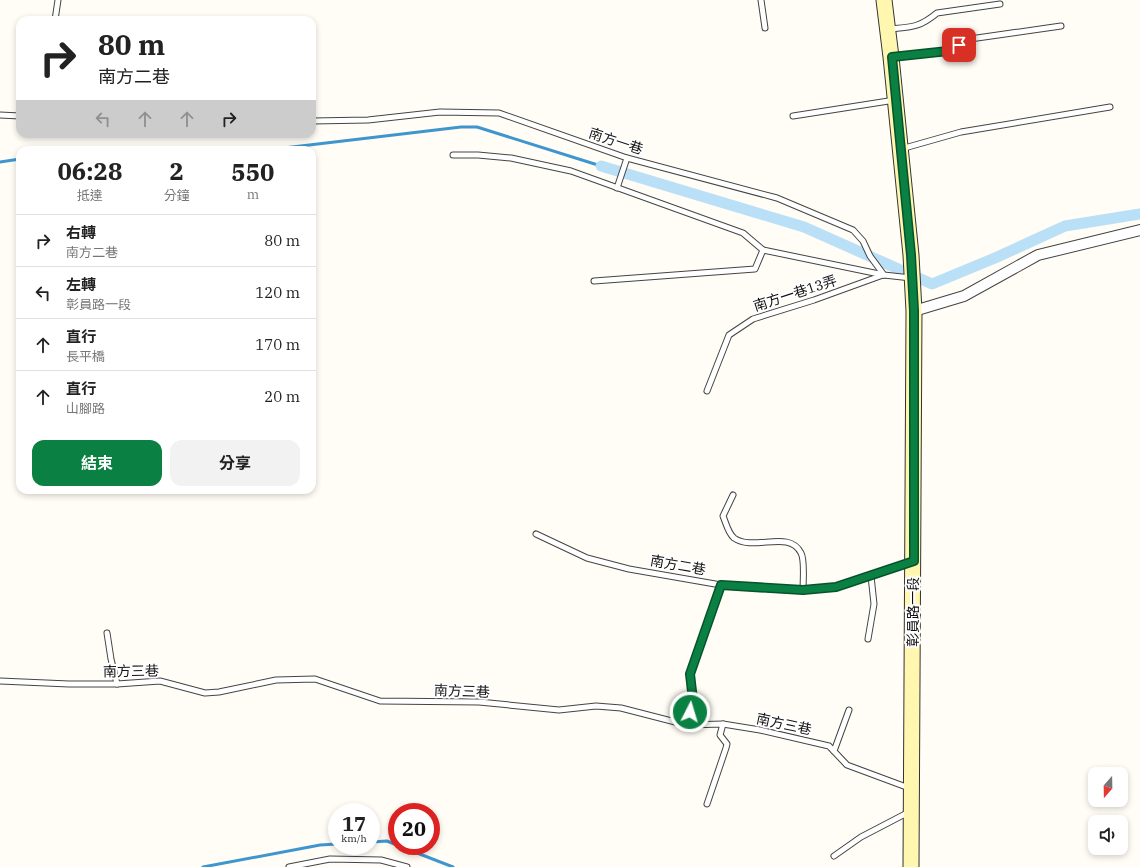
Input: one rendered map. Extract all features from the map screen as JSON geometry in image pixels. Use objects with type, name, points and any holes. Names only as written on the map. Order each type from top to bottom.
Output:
[{"type":"main road","name":"彰員路一段","points":[[884,0],[892,57],[901,149],[911,255],[914,311],[914,561],[911,867]]},
{"type":"street","points":[[914,311],[964,296],[1038,255],[1140,230]]},
{"type":"lane","points":[[56,16],[58,0]]},
{"type":"lane","points":[[761,0],[766,28]]},
{"type":"lane","points":[[888,29],[916,26],[937,13],[1000,4]]},
{"type":"lane","points":[[892,57],[948,51],[970,39],[1061,26]]},
{"type":"lane","points":[[793,116],[896,100]]},
{"type":"lane","points":[[901,149],[961,132],[1110,107]]},
{"type":"lane","name":"南方一巷","points":[[316,121],[368,120],[440,112],[499,113],[627,158],[777,198],[853,230],[863,241],[870,256],[884,275]]},
{"type":"lane","points":[[0,115],[16,116]]},
{"type":"lane","points":[[452,155],[478,155],[511,158],[570,172],[743,233],[762,250],[912,281]]},
{"type":"lane","points":[[617,188],[627,158]]},
{"type":"lane","points":[[594,281],[754,269],[762,250]]},
{"type":"lane","name":"南方一巷13弄","points":[[707,391],[729,335],[753,319],[814,300],[884,275]]},
{"type":"lane","points":[[733,495],[723,516],[728,529],[734,538],[742,541],[758,543],[786,541],[795,545],[802,554],[803,590]]},
{"type":"lane","name":"南方二巷","points":[[536,534],[587,558],[629,569],[721,585],[803,590],[836,587],[914,561]]},
{"type":"lane","points":[[868,639],[874,604],[871,576]]},
{"type":"lane","points":[[687,725],[693,700],[690,674],[721,585]]},
{"type":"lane","points":[[107,633],[117,684]]},
{"type":"lane","name":"南方三巷","points":[[0,681],[69,684],[117,684],[160,681],[205,693],[219,692],[276,680],[315,679],[380,701],[479,702],[559,710],[596,706],[621,708],[687,725],[723,724],[760,730],[829,746],[847,765],[911,790]]},
{"type":"lane","points":[[834,751],[849,710]]},
{"type":"lane","points":[[708,804],[727,744],[720,735],[723,724]]},
{"type":"lane","points":[[834,856],[860,837],[912,811]]},
{"type":"lane","points":[[289,867],[330,859],[381,860],[406,867]]},
{"type":"waterway","points":[[301,146],[461,127],[477,127],[601,166]]},
{"type":"waterway","points":[[0,162],[16,160]]},
{"type":"waterway","points":[[601,166],[804,227],[932,284],[995,258],[1065,226],[1140,214]]},
{"type":"waterway","points":[[380,841],[388,841]]},
{"type":"waterway","points":[[203,867],[328,845]]},
{"type":"waterway","points":[[422,855],[453,867]]},
{"type":"route","points":[[690,712],[693,700],[690,674],[721,585],[803,590],[836,587],[914,561],[914,311],[911,255],[892,57],[948,51],[959,45]]}]
